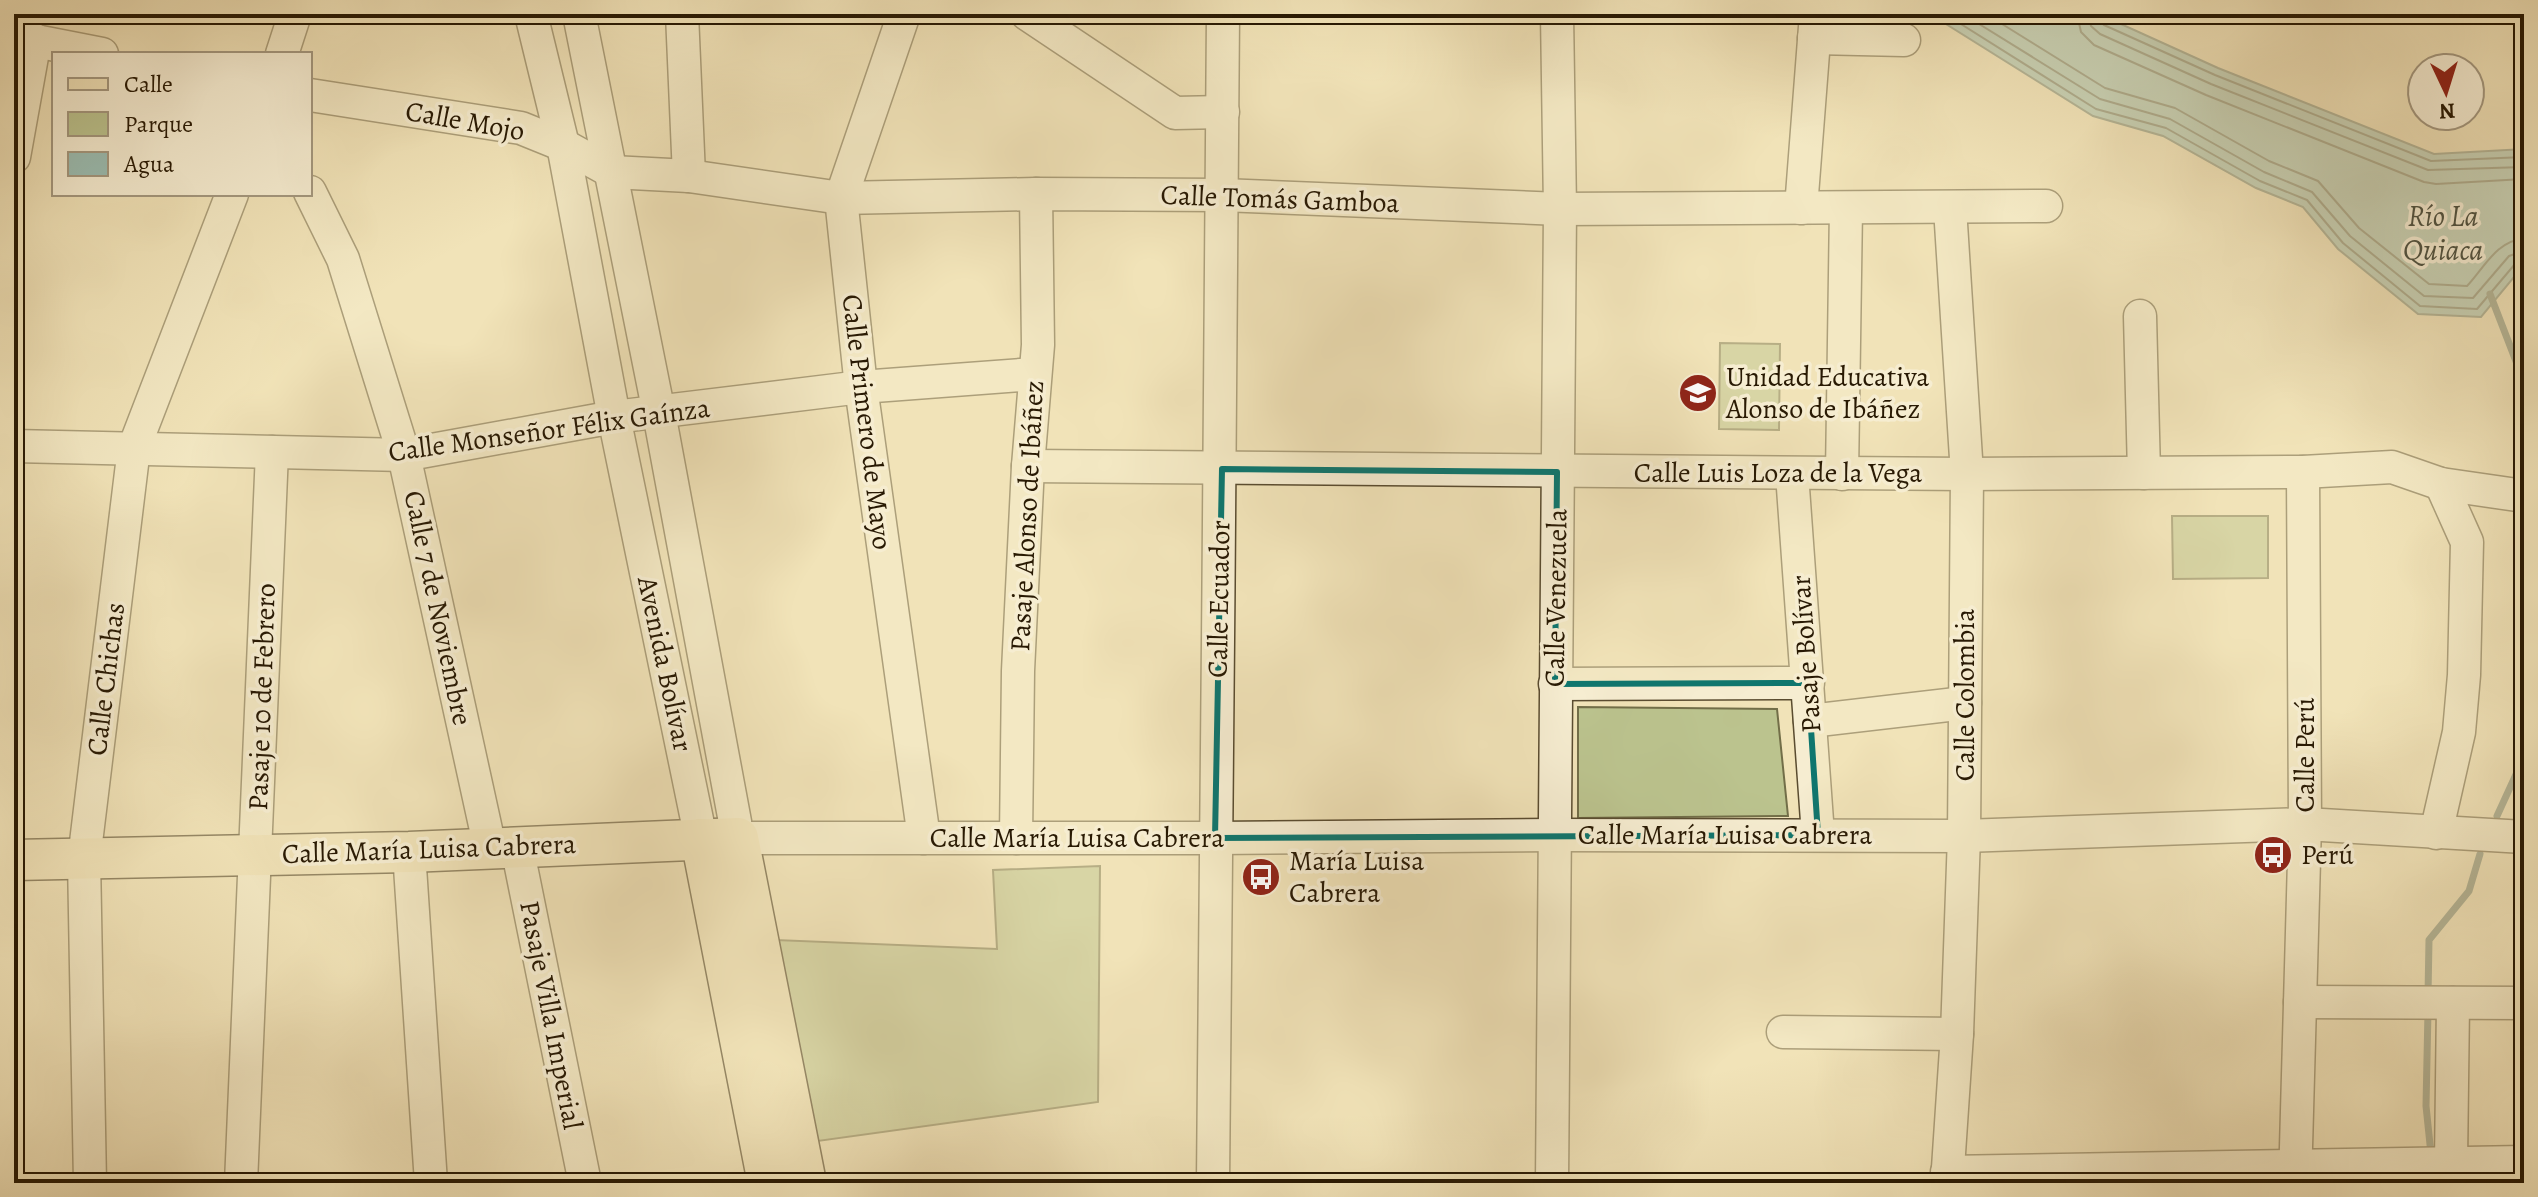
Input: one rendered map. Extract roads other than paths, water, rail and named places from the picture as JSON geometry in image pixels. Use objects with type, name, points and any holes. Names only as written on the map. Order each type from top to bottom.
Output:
[{"type":"main road","name":"Calle María Luisa Cabrera","points":[[14,860],[409,852],[720,839]]},
{"type":"main road","name":"Avenida Bolívar","points":[[720,839],[768,1183]]},
{"type":"main road","name":"Avenida Bolívar","points":[[720,839],[806,1183]]},
{"type":"street","points":[[283,52],[295,14]]},
{"type":"street","name":"Avenida Bolívar","points":[[531,14],[563,145],[614,417],[720,839]]},
{"type":"street","name":"Avenida Bolívar","points":[[579,14],[659,413],[720,839]]},
{"type":"street","points":[[682,14],[689,176]]},
{"type":"street","points":[[1027,14],[1175,113],[1223,112]]},
{"type":"street","name":"Calle Ecuador","points":[[1213,1183],[1222,469],[1223,14]]},
{"type":"street","name":"Calle Venezuela","points":[[1552,1183],[1560,209],[1557,14]]},
{"type":"street","name":"Calle Primero de Mayo","points":[[900,16],[841,198],[861,387],[924,838]]},
{"type":"street","points":[[1801,208],[1815,26],[1904,40]]},
{"type":"street","points":[[14,157],[24,39],[92,52]]},
{"type":"street","name":"Calle Mojo","points":[[312,95],[521,128],[563,145],[612,172]]},
{"type":"street","name":"Calle Tomás Gamboa","points":[[612,172],[689,176],[841,198],[1036,194],[1222,195],[1560,209],[2046,206]]},
{"type":"street","name":"Pasaje Alonso de Ibáñez","points":[[1016,838],[1018,671],[1028,466],[1038,345],[1036,194]]},
{"type":"street","name":"Calle Chichas","points":[[90,1183],[84,859],[134,448],[231,196]]},
{"type":"street","name":"Calle 7 de Noviembre","points":[[312,196],[343,259],[404,455],[504,847]]},
{"type":"street","points":[[1842,474],[1846,208]]},
{"type":"street","name":"Calle Colombia","points":[[1947,1178],[1957,1034],[1964,836],[1967,474],[1950,208]]},
{"type":"street","points":[[2140,316],[2144,473]]},
{"type":"street","name":"Calle Monseñor Félix Gaínza","points":[[14,446],[404,455],[614,417],[861,387],[1035,374]]},
{"type":"street","name":"Pasaje 10 de Febrero","points":[[241,1183],[272,452]]},
{"type":"street","name":"Calle Luis Loza de la Vega","points":[[1028,466],[1792,474],[2303,472],[2392,467],[2441,484],[2524,496]]},
{"type":"street","name":"Calle Perú","points":[[2296,1174],[2305,824],[2303,472]]},
{"type":"street","name":"Pasaje Bolívar","points":[[1792,474],[1818,835]]},
{"type":"street","points":[[2436,833],[2459,732],[2464,675],[2467,542],[2441,484]]},
{"type":"street","points":[[1555,684],[1808,683]]},
{"type":"street","points":[[1810,721],[1965,703]]},
{"type":"street","name":"Calle María Luisa Cabrera","points":[[720,839],[1964,836],[2305,824],[2524,837]]},
{"type":"street","name":"Pasaje Villa Imperial","points":[[504,847],[585,1183]]},
{"type":"street","points":[[409,852],[431,1183]]},
{"type":"street","points":[[2300,1002],[2524,1003]]},
{"type":"street","points":[[2451,1163],[2453,1003]]},
{"type":"street","points":[[1783,1032],[1957,1034]]},
{"type":"street","points":[[1947,1178],[2296,1174],[2451,1163],[2524,1162]]},
{"type":"water","name":"Río La Quiaca","points":[[1930,14],[2099,14],[2218,68],[2434,154],[2524,149],[2524,265],[2481,317],[2418,314],[2338,249],[2303,207],[2256,188],[2163,136],[2093,116]]},
{"type":"waterway","points":[[2490,294],[2524,382]]},
{"type":"waterway","points":[[2497,816],[2524,757]]},
{"type":"waterway","points":[[2428,995],[2429,940],[2469,891],[2480,854]]},
{"type":"waterway","points":[[2428,1011],[2426,1106],[2431,1154]]},
{"type":"place","name":"Unidad Educativa Alonso de Ibáñez","points":[[1698,393]]},
{"type":"place","name":"Perú","points":[[2273,855]]},
{"type":"place","name":"María Luisa Cabrera","points":[[1261,877]]}]
